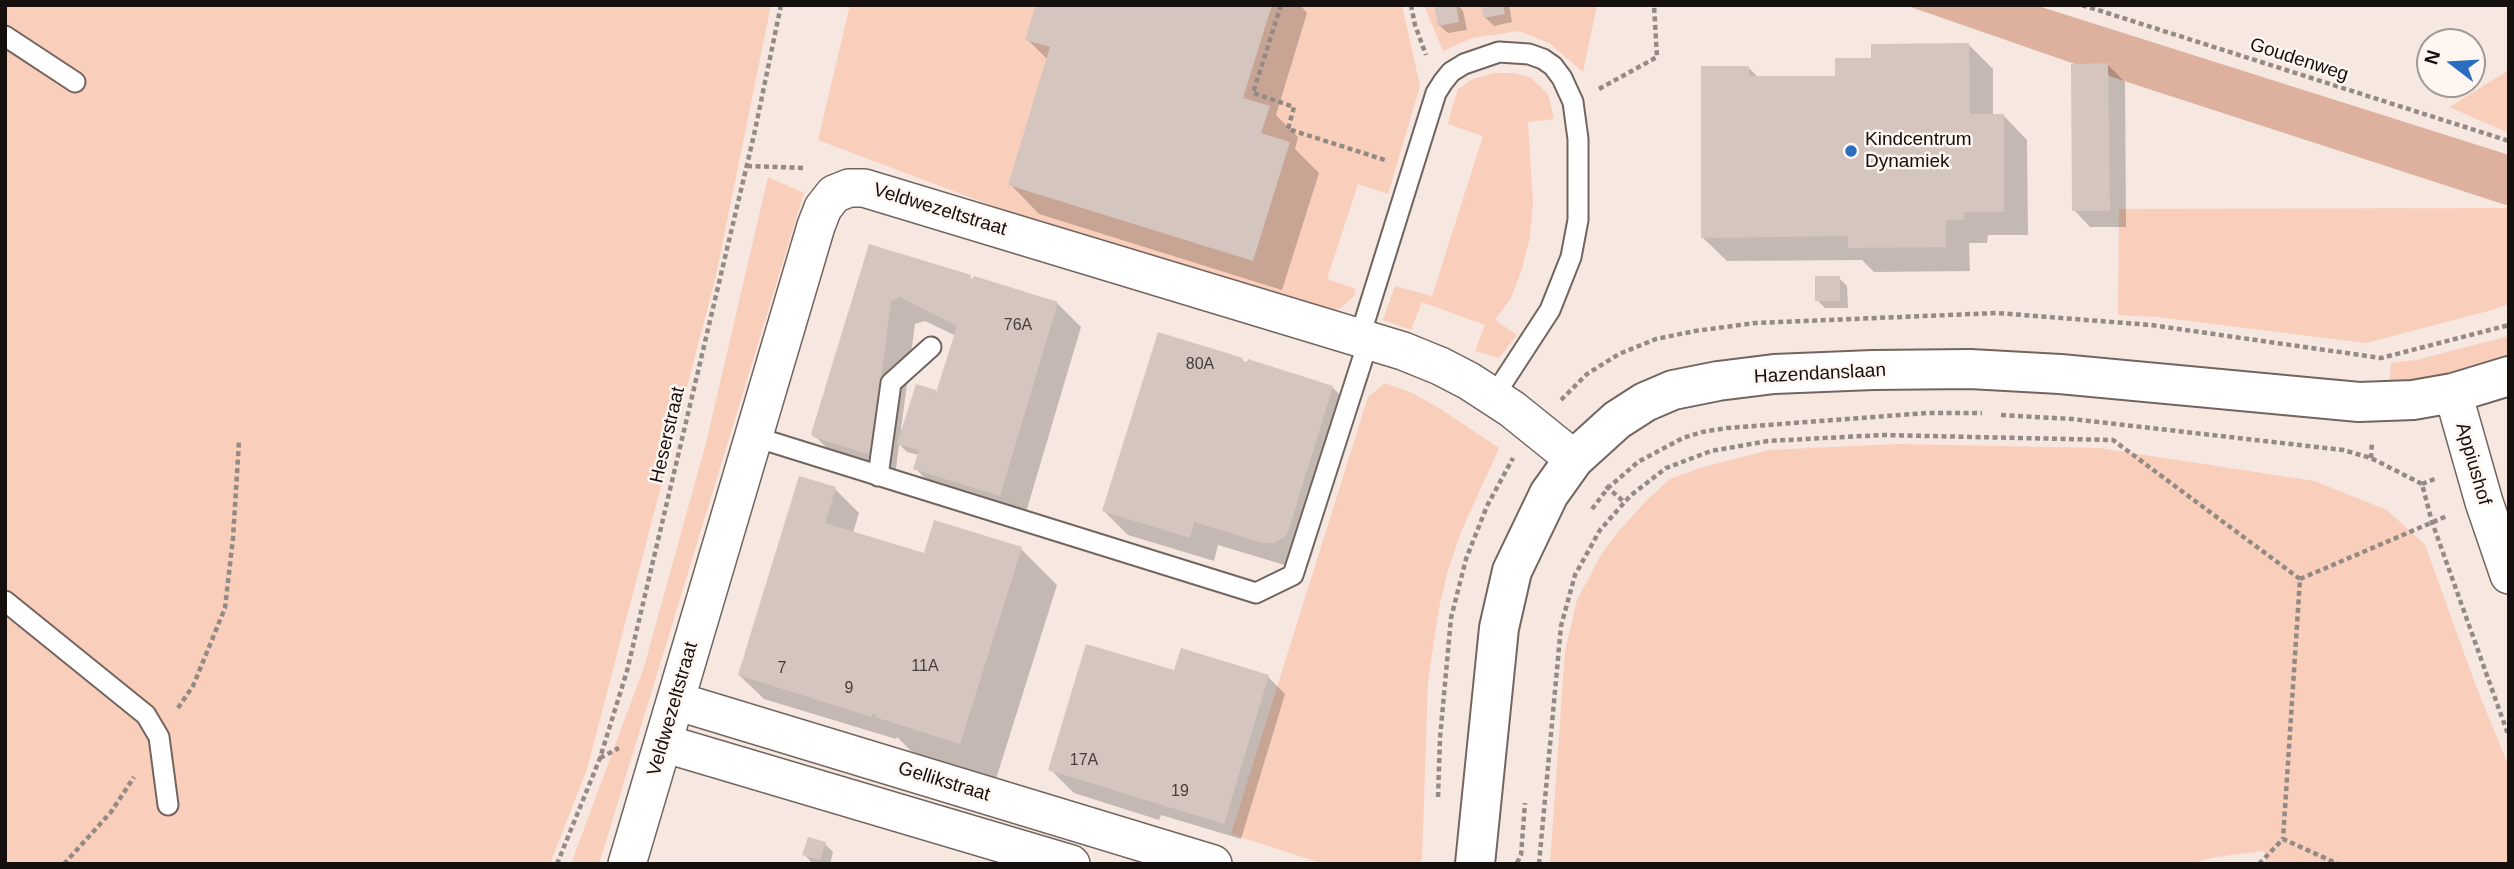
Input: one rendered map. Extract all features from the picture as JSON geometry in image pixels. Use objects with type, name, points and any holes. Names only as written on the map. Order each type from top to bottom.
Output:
[{"type":"street","name":"Veldwezeltstraat","points":[[627,864],[752,436],[823,208],[834,194],[849,188],[864,188],[1364,338],[1440,366],[1494,396],[1574,458]]},
{"type":"street","name":"Hazendanslaan","points":[[1475,864],[1499,628],[1512,571],[1549,494],[1574,458],[1616,419],[1645,402],[1673,390],[1717,381],[1774,374],[1873,370],[1970,369],[2060,374],[2359,401],[2413,400],[2453,393],[2509,376]]},
{"type":"street","name":"Appiushof","points":[[2453,393],[2484,502],[2508,572]]},
{"type":"street","name":"Gellikstraat","points":[[676,701],[1213,864]]},
{"type":"street","points":[[663,743],[1033,858],[1073,864],[1087,826]]},
{"type":"street","points":[[1033,858],[1047,813]]},
{"type":"lane","points":[[5,36],[75,82]]},
{"type":"lane","points":[[752,436],[1256,593],[1293,575],[1436,93],[1451,72],[1476,57],[1499,52],[1529,54],[1553,66],[1569,90],[1578,139],[1579,173],[1578,219],[1571,257],[1550,310],[1494,396]]},
{"type":"lane","points":[[878,476],[891,383],[931,347]]},
{"type":"lane","points":[[5,601],[146,715],[159,737],[168,805]]},
{"type":"path","name":"Heserstraat","points":[[557,864],[600,758],[627,671],[747,166],[781,5]]},
{"type":"path","points":[[1281,5],[1253,93],[1294,107],[1288,129],[1413,168]]},
{"type":"path","points":[[1411,5],[1415,26],[1426,55],[1443,82]]},
{"type":"path","points":[[1573,103],[1657,57],[1654,5]]},
{"type":"path","name":"Goudenweg","points":[[2082,5],[2509,141]]},
{"type":"path","points":[[747,166],[781,166]]},
{"type":"path","points":[[1438,803],[1440,738],[1451,618],[1466,559],[1487,506],[1516,452],[1535,427],[1587,374],[1619,354],[1656,339],[1755,323],[1997,313],[2151,325],[2381,358],[2509,324]]},
{"type":"path","points":[[1590,512],[1608,488],[1638,462],[1683,438],[1727,428],[1927,413],[1982,413],[2072,419],[2343,450],[2371,458],[2422,484],[2432,522],[2509,737]]},
{"type":"path","points":[[1539,864],[1561,626],[1575,575],[1600,530],[1624,502],[1666,468],[1711,451],[1768,440],[1882,435],[2113,440],[2300,579]]},
{"type":"path","points":[[64,864],[111,812],[193,686],[225,608],[233,538],[239,441]]},
{"type":"path","points":[[1608,488],[1624,502]]},
{"type":"path","points":[[2300,579],[2484,502]]},
{"type":"path","points":[[2259,864],[2283,839],[2300,579]]},
{"type":"path","points":[[1517,864],[1521,855],[1525,800]]},
{"type":"path","points":[[2283,839],[2338,864]]},
{"type":"shaded area","points":[[5,5],[771,5],[715,280],[587,769],[550,864],[5,864]]},
{"type":"shaded area","points":[[850,5],[1402,5],[1420,86],[1388,194],[1358,184],[1327,279],[1356,289],[1354,296],[1333,311],[1030,220],[818,140]]},
{"type":"shaded area","points":[[1424,5],[1597,5],[1583,72],[1549,43],[1519,31],[1472,38],[1443,51]]},
{"type":"shaded area","points":[[1905,5],[2035,5],[2509,155],[2509,206],[2118,79]]},
{"type":"shaded area","points":[[2509,70],[2509,133],[2449,107],[2464,98],[2486,98],[2486,84]]},
{"type":"shaded area","points":[[1494,73],[1530,77],[1548,94],[1554,119],[1528,122],[1533,202],[1530,236],[1511,298],[1495,320],[1517,335],[1499,358],[1475,351],[1485,325],[1422,302],[1411,330],[1383,320],[1395,286],[1432,296],[1483,136],[1448,124],[1453,105],[1458,89],[1473,79]]},
{"type":"shaded area","points":[[768,177],[804,193],[599,864],[571,864],[644,667],[706,443]]},
{"type":"shaded area","points":[[2509,208],[2509,304],[2492,310],[2366,343],[2158,317],[2118,315],[2119,209]]},
{"type":"shaded area","points":[[2509,336],[2509,359],[2389,391],[2391,363],[2416,360]]},
{"type":"shaded area","points":[[1385,383],[1412,393],[1439,408],[1499,448],[1461,532],[1439,608],[1428,681],[1422,859],[1419,864],[1324,864],[1231,834],[1368,397]]},
{"type":"shaded area","points":[[1898,444],[2099,448],[2314,481],[2387,510],[2425,545],[2476,686],[2509,767],[2509,864],[2264,864],[2267,855],[2263,851],[2216,857],[2189,864],[1550,864],[1565,651],[1577,600],[1601,555],[1616,534],[1670,479],[1700,468],[1769,450]]},
{"type":"building","points":[[1036,5],[1272,5],[1243,98],[1270,106],[1261,133],[1290,142],[1253,261],[1008,185],[1050,47],[1025,40]]},
{"type":"building","points":[[1434,5],[1456,5],[1459,22],[1438,26]]},
{"type":"building","points":[[1481,5],[1503,5],[1505,14],[1484,18]]},
{"type":"building","points":[[1969,43],[1970,114],[2004,114],[2004,212],[1964,212],[1964,220],[1946,220],[1946,247],[1848,248],[1848,236],[1701,238],[1701,66],[1749,66],[1749,76],[1835,76],[1835,58],[1871,58],[1871,44]]},
{"type":"building","points":[[2108,63],[2110,211],[2072,211],[2071,64]]},
{"type":"building","points":[[869,244],[971,275],[972,279],[974,276],[1058,302],[1000,496],[913,469],[919,450],[897,444],[916,384],[936,390],[934,399],[957,326],[900,297],[891,301],[871,455],[813,437],[811,434]]},
{"type":"building","points":[[1815,276],[1840,276],[1840,301],[1815,301]]},
{"type":"building","points":[[1158,332],[1243,358],[1242,361],[1247,362],[1248,359],[1333,386],[1288,532],[1275,543],[1263,543],[1194,522],[1190,538],[1102,511]]},
{"type":"building","points":[[799,476],[836,487],[825,523],[924,553],[934,520],[1022,547],[960,744],[875,717],[876,714],[872,717],[738,675]]},
{"type":"building","points":[[1086,644],[1174,670],[1181,648],[1269,675],[1224,824],[1048,770]]},
{"type":"building","points":[[808,837],[826,842],[820,860],[802,855]]},
{"type":"place","name":"Kindcentrum Dynamiek","points":[[1851,151]]}]
